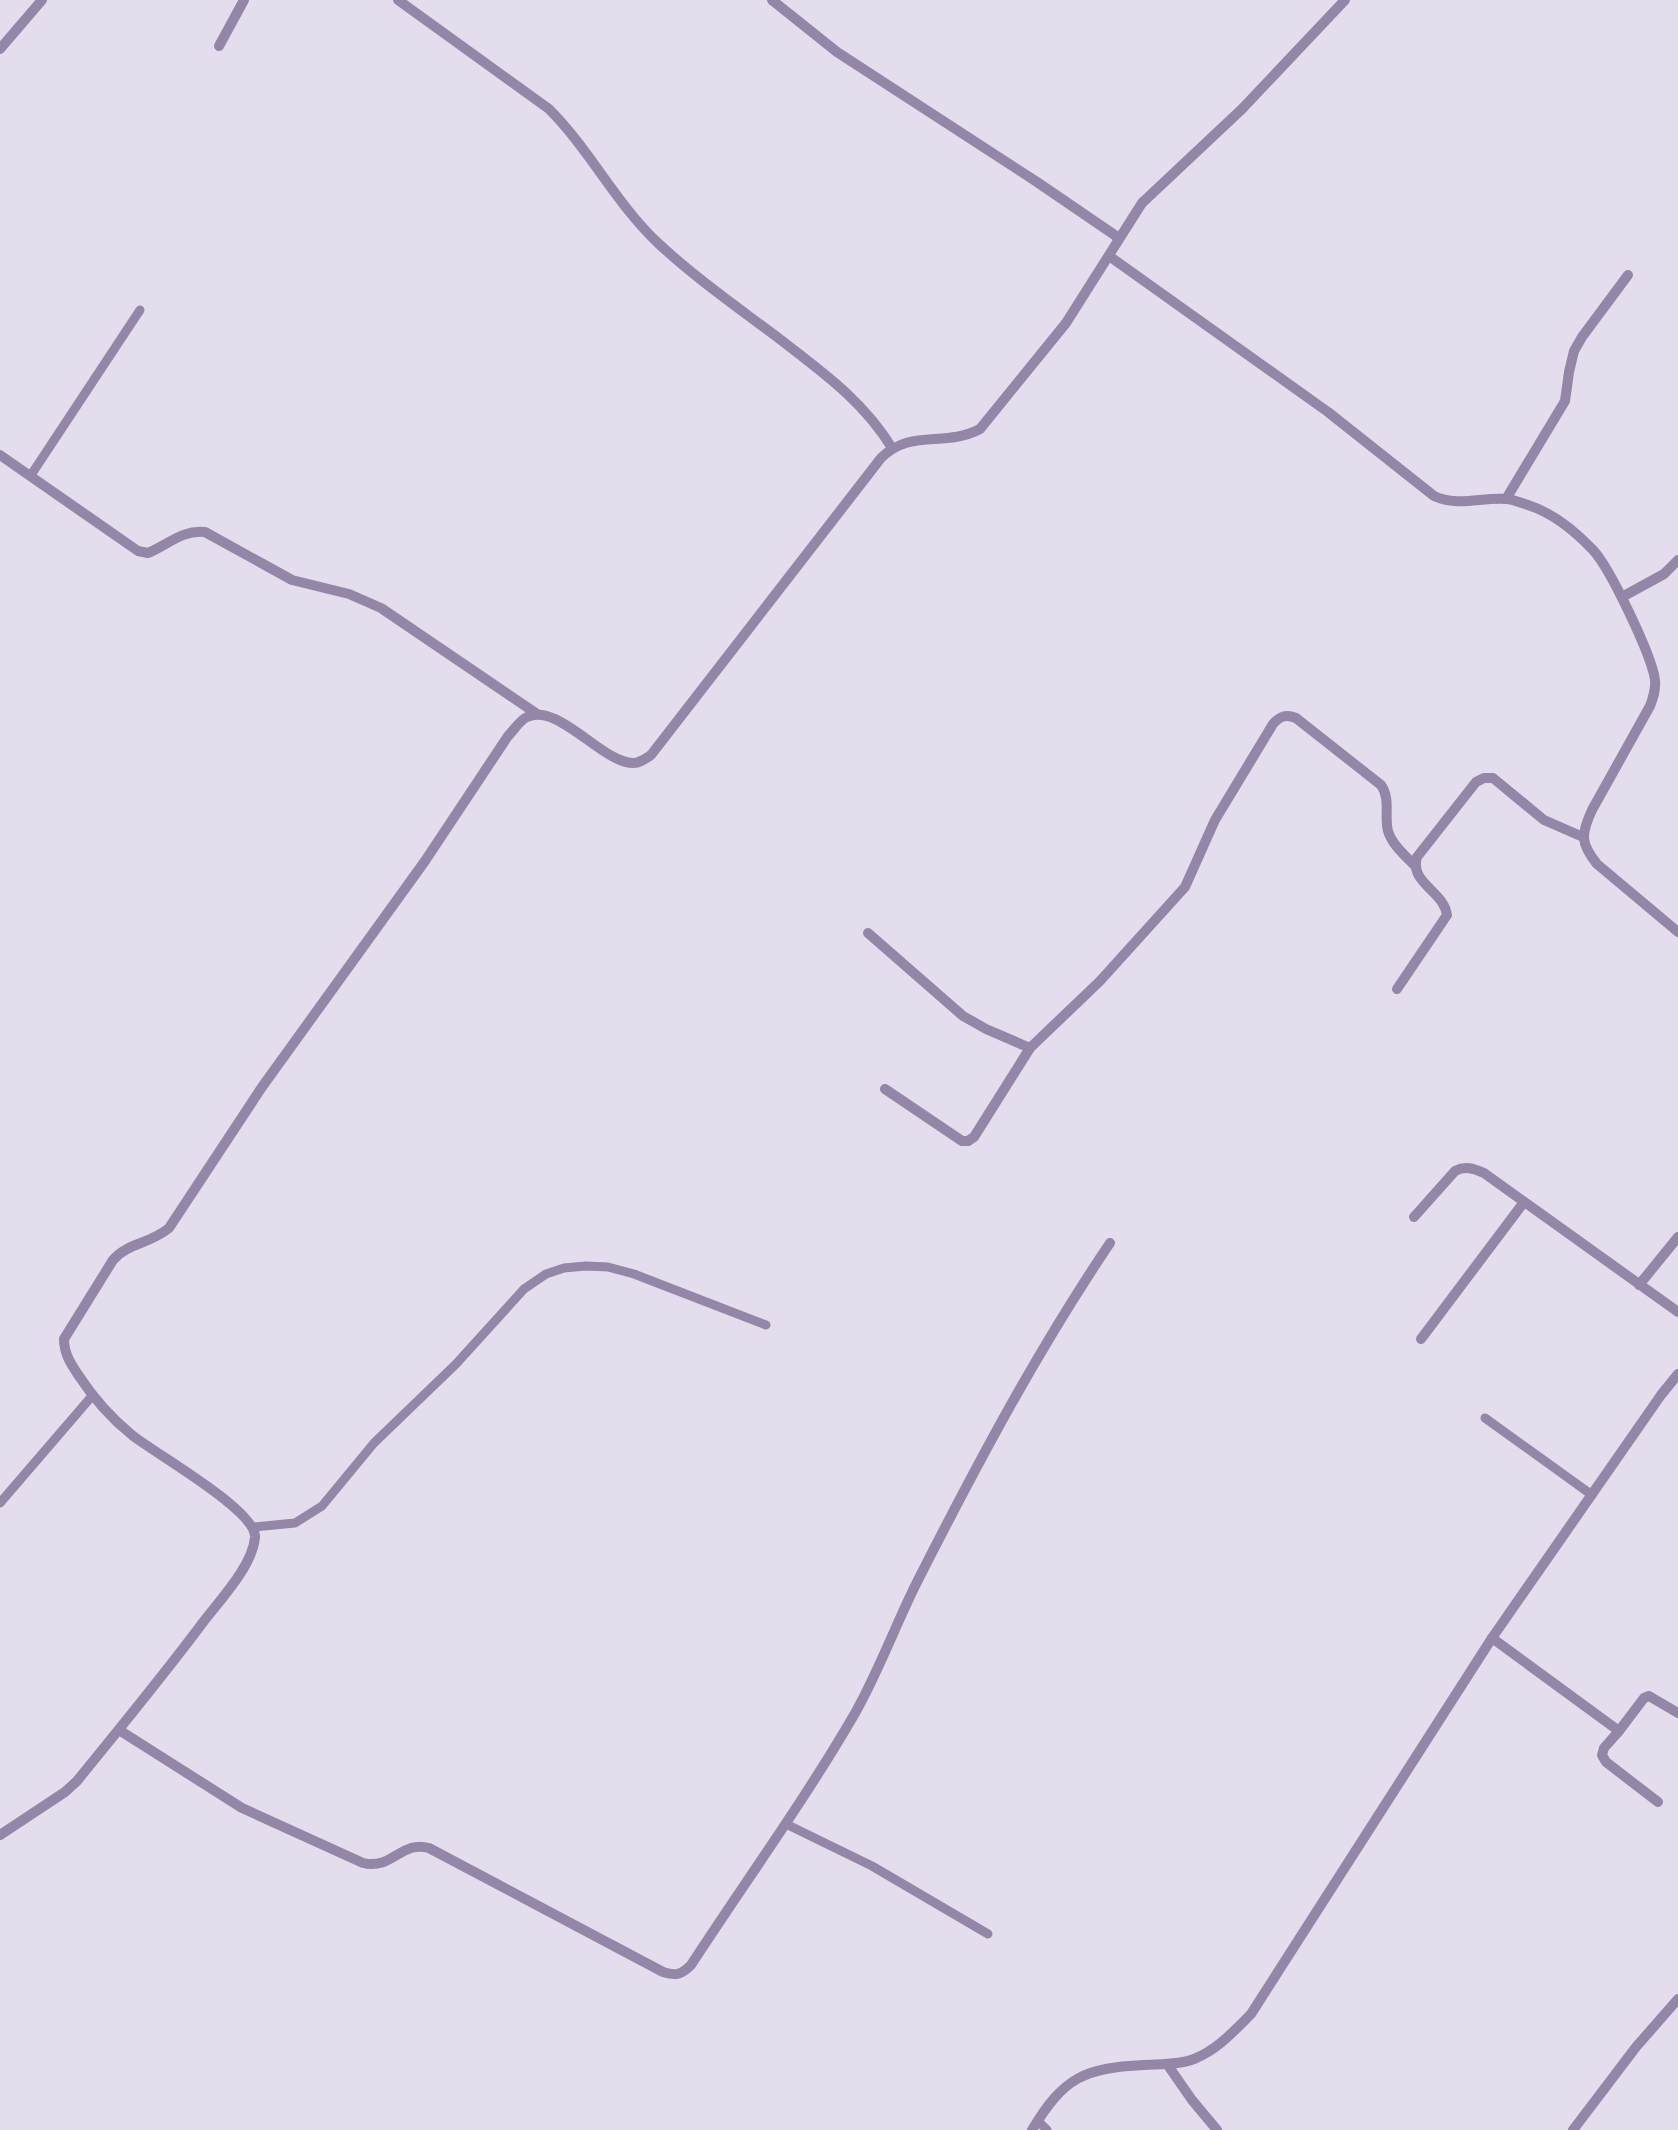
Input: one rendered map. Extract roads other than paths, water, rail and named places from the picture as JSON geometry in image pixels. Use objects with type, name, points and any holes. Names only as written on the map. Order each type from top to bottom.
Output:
[{"type":"street","points":[[0,49],[42,0]]},
{"type":"street","points":[[219,46],[244,0]]},
{"type":"street","points":[[398,0],[544,104],[568,130],[616,197],[659,244],[709,286],[819,369],[849,395],[874,420],[892,448]]},
{"type":"street","points":[[772,0],[837,52],[1037,182],[1119,238]]},
{"type":"street","points":[[0,456],[31,475],[138,550],[148,553],[180,534],[193,531],[204,532],[292,580],[349,594],[373,604],[400,619],[537,714],[550,717],[619,759],[632,763],[641,761],[650,755],[868,473],[892,448],[913,440],[955,438],[968,435],[980,428],[1066,323],[1142,203],[1160,184],[1242,109],[1345,0]]},
{"type":"street","points":[[1109,256],[1328,412],[1434,496],[1446,502],[1506,499],[1529,505],[1552,516],[1574,532],[1595,552],[1622,597],[1655,680],[1650,706],[1592,810],[1585,825],[1583,837],[1587,852],[1597,864],[1637,900],[1678,932]]},
{"type":"street","points":[[1506,499],[1565,401],[1574,351],[1582,336],[1628,274]]},
{"type":"street","points":[[1622,597],[1664,574],[1678,560]]},
{"type":"street","points":[[0,1835],[65,1792],[77,1781],[237,1578],[252,1549],[255,1536],[253,1527],[212,1490],[133,1437],[92,1396],[69,1360],[64,1348],[64,1338],[113,1260],[120,1252],[158,1237],[169,1228],[262,1087],[415,876],[508,736],[526,717],[537,714]]},
{"type":"street","points":[[885,1089],[962,1141],[968,1141],[974,1137],[1030,1048],[1100,981],[1185,887],[1215,820],[1273,724],[1279,717],[1288,715],[1296,718],[1382,785],[1386,791],[1387,824],[1391,839],[1414,866],[1417,874],[1446,906],[1447,915],[1397,989]]},
{"type":"street","points":[[1414,866],[1417,857],[1476,782],[1484,778],[1493,778],[1500,782],[1544,820],[1583,837]]},
{"type":"street","points":[[868,933],[963,1016],[986,1029],[1030,1048]]},
{"type":"street","points":[[1414,1217],[1455,1171],[1462,1167],[1474,1168],[1484,1173],[1678,1312]]},
{"type":"street","points":[[1421,1340],[1524,1202]]},
{"type":"street","points":[[1638,1285],[1678,1237]]},
{"type":"street","points":[[119,1730],[242,1808],[336,1851],[373,1865],[391,1860],[408,1847],[418,1845],[429,1848],[663,1972],[674,1976],[683,1973],[691,1965],[786,1824],[854,1714],[916,1583],[1020,1388],[1068,1305],[1110,1243]]},
{"type":"street","points":[[1035,2125],[1054,2100],[1072,2081],[1094,2070],[1167,2064],[1193,2059],[1213,2049],[1251,2014],[1492,1638],[1661,1395],[1678,1374]]},
{"type":"street","points":[[1492,1638],[1619,1731]]},
{"type":"street","points":[[1658,1802],[1606,1762],[1602,1755],[1604,1748],[1644,1698],[1649,1696],[1678,1713]]},
{"type":"street","points":[[1573,2130],[1636,2047],[1678,1999]]},
{"type":"street","points":[[1167,2064],[1192,2100],[1217,2130]]},
{"type":"lane","points":[[31,475],[140,310]]},
{"type":"lane","points":[[253,1527],[295,1523],[322,1506],[374,1444],[456,1364],[524,1289],[546,1274],[572,1267],[608,1267],[634,1274],[766,1325]]},
{"type":"lane","points":[[0,1503],[92,1396]]},
{"type":"lane","points":[[1486,1418],[1592,1495]]},
{"type":"lane","points":[[786,1824],[872,1866],[988,1934]]},
{"type":"lane","points":[[1035,2125],[1046,2130]]}]
